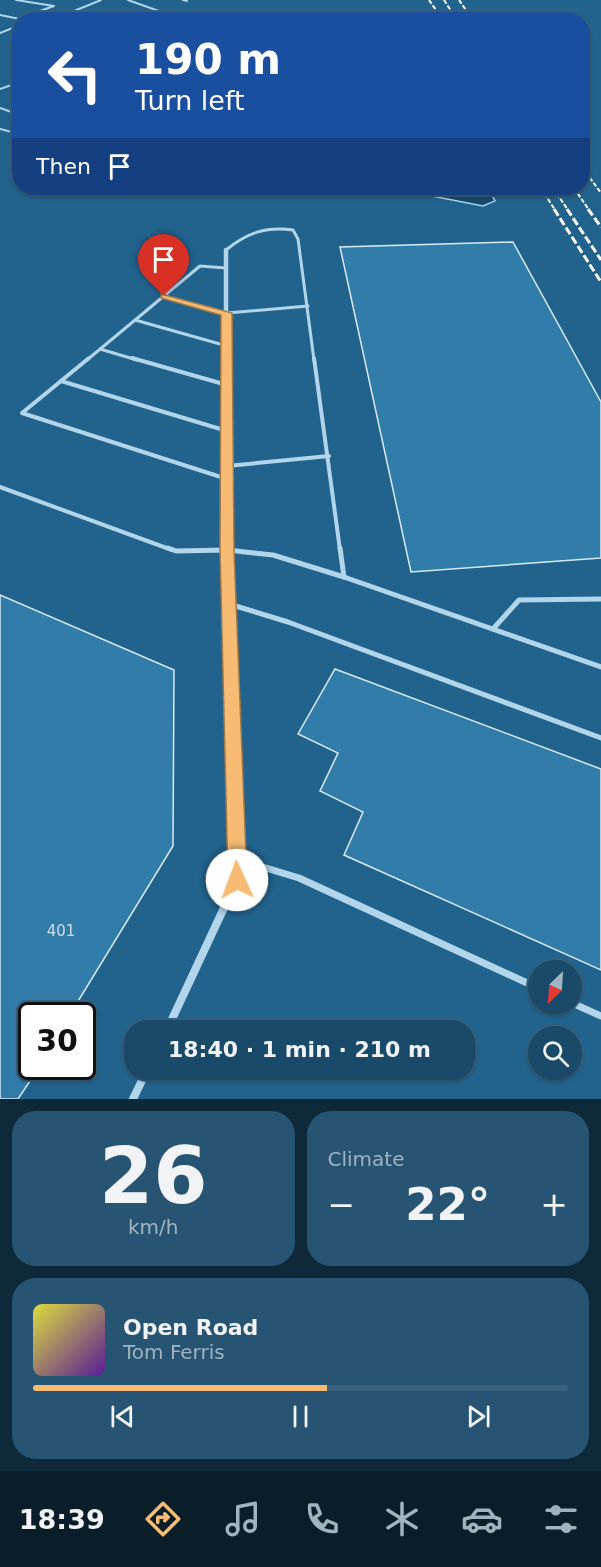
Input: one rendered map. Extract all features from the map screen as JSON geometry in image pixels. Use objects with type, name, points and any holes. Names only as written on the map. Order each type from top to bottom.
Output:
[{"type":"street","points":[[172,1020],[237,880],[227,550],[226,250]]},
{"type":"street","points":[[133,1099],[142,1080]]},
{"type":"lane","points":[[16,0],[54,6],[37,12]]},
{"type":"lane","points":[[72,12],[101,0]]},
{"type":"lane","points":[[128,0],[162,12]]},
{"type":"lane","points":[[183,0],[187,1]]},
{"type":"lane","points":[[226,250],[237,240],[263,228],[293,230],[298,239],[344,577]]},
{"type":"lane","points":[[226,268],[200,266],[22,413],[227,479]]},
{"type":"lane","points":[[164,296],[226,313],[308,306]]},
{"type":"lane","points":[[135,320],[226,346]]},
{"type":"lane","points":[[100,349],[227,385]]},
{"type":"lane","points":[[61,381],[227,431]]},
{"type":"lane","points":[[227,466],[328,456]]},
{"type":"lane","points":[[0,487],[176,551],[227,550],[273,555],[344,577],[601,667]]},
{"type":"lane","points":[[493,629],[519,600],[601,598]]},
{"type":"lane","points":[[229,604],[288,622],[601,738]]},
{"type":"lane","points":[[236,859],[299,878],[528,983]]},
{"type":"lane","points":[[582,1007],[601,1016]]},
{"type":"water","points":[[427,195],[492,195],[495,201],[483,206]]},
{"type":"building","points":[[513,242],[601,402],[601,558],[411,572],[340,247]]},
{"type":"building","points":[[0,595],[174,670],[173,846],[78,1002],[18,1002],[18,1080],[31,1080],[18,1099],[0,1099]]},
{"type":"building","points":[[335,669],[601,769],[601,970],[344,855],[363,812],[320,791],[338,753],[298,734]]},
{"type":"railway","points":[[429,0],[437,12]]},
{"type":"railway","points":[[444,0],[452,12]]},
{"type":"railway","points":[[459,0],[467,12]]},
{"type":"railway","points":[[590,178],[601,193]]},
{"type":"railway","points":[[545,195],[555,210]]},
{"type":"railway","points":[[558,195],[568,210]]},
{"type":"railway","points":[[579,195],[589,210]]},
{"type":"railway","points":[[554,209],[601,282]]},
{"type":"railway","points":[[567,209],[601,260]]},
{"type":"railway","points":[[588,209],[601,227]]},
{"type":"route","points":[[164,296],[226,313],[227,550],[237,880]]}]
